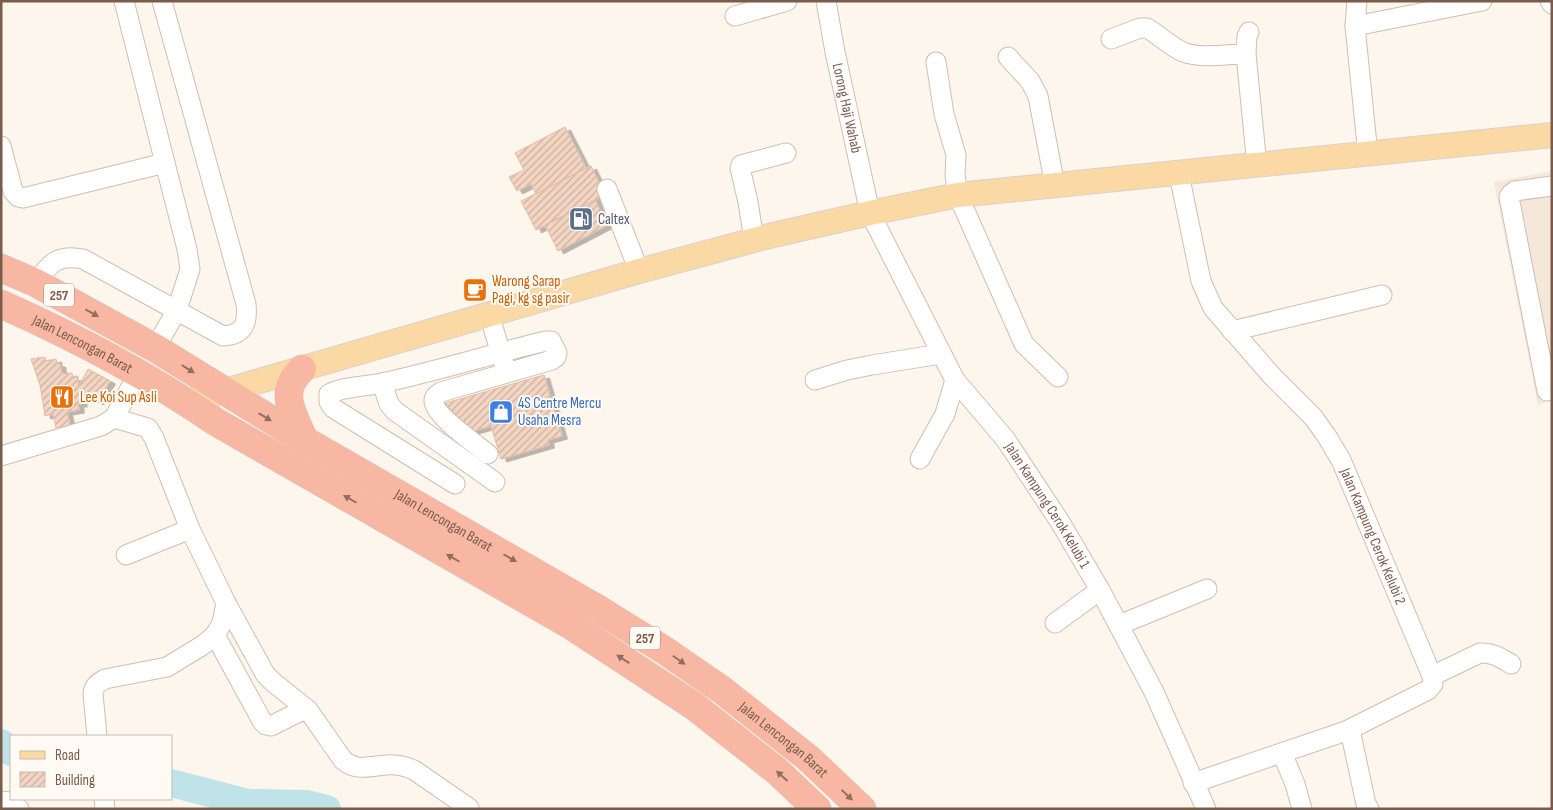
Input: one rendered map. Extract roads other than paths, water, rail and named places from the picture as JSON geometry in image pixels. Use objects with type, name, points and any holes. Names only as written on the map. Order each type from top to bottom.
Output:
[{"type":"highway","name":"Jalan Lencongan Barat","points":[[1,268],[36,283],[155,348],[304,440],[574,595],[664,650],[722,690],[808,758],[862,809]]},
{"type":"highway","name":"Jalan Lencongan Barat","points":[[1,304],[138,374],[187,402],[216,422],[564,621],[694,706],[778,772],[817,809]]},
{"type":"highway","points":[[302,369],[291,383],[289,396],[290,404],[304,440]]},
{"type":"main road","points":[[187,402],[639,271],[754,240],[870,213],[958,196],[1552,135]]},
{"type":"street","points":[[124,1],[190,269],[187,284],[177,310],[155,348]]},
{"type":"street","points":[[36,283],[44,271],[54,262],[68,256],[76,257],[83,259],[223,336],[238,332],[245,325],[247,315],[246,304],[162,1]]},
{"type":"street","points":[[736,16],[786,1]]},
{"type":"street","name":"Lorong Haji Wahab","points":[[826,1],[835,52],[870,213]]},
{"type":"street","points":[[1357,1],[1355,26],[1368,155]]},
{"type":"street","points":[[1355,26],[1482,1]]},
{"type":"street","points":[[1110,39],[1140,28],[1146,28],[1182,51],[1192,54],[1246,54]]},
{"type":"street","points":[[1249,32],[1246,54],[1257,166]]},
{"type":"street","points":[[1008,57],[1030,80],[1038,96],[1055,186]]},
{"type":"street","points":[[936,62],[944,114],[956,155],[955,175],[958,196],[1024,344],[1058,377]]},
{"type":"street","points":[[1,146],[13,191],[18,197],[23,198],[165,163]]},
{"type":"street","points":[[754,240],[740,168],[742,165],[786,153]]},
{"type":"street","name":"Jalan Kampung Cerok Kelubi 2","points":[[1179,174],[1201,281],[1213,308],[1272,376],[1313,417],[1341,460],[1432,676]]},
{"type":"street","points":[[1547,391],[1509,197],[1515,191],[1552,186]]},
{"type":"street","points":[[606,190],[639,271]]},
{"type":"street","name":"Jalan Kampung Cerok Kelubi 1","points":[[870,213],[955,380],[1006,440],[1060,522],[1100,590],[1154,692],[1206,809]]},
{"type":"street","points":[[1232,331],[1382,296]]},
{"type":"street","points":[[489,314],[506,372]]},
{"type":"street","points":[[455,484],[332,408],[328,396],[331,392],[382,383],[500,352],[551,341],[557,353],[556,357],[552,360],[441,392],[434,399],[435,406],[444,418],[488,454]]},
{"type":"street","points":[[815,380],[847,370],[941,354]]},
{"type":"street","points":[[1,456],[102,426],[114,418],[138,374]]},
{"type":"street","points":[[920,459],[945,414],[955,380]]},
{"type":"street","points":[[382,383],[389,404],[394,410],[495,482]]},
{"type":"street","points":[[114,418],[148,428],[154,438],[190,528],[226,603],[265,674],[274,684],[308,710],[343,760],[350,766],[360,768],[385,764],[405,766],[414,770],[469,808]]},
{"type":"street","points":[[126,555],[190,528]]},
{"type":"street","points":[[1119,625],[1207,588]]},
{"type":"street","points":[[1055,623],[1100,590]]},
{"type":"street","points":[[97,735],[93,688],[105,679],[167,666],[203,646],[215,635],[222,623],[226,603]]},
{"type":"street","points":[[215,635],[262,721],[266,725],[271,726],[301,711],[308,710]]},
{"type":"street","points":[[1193,783],[1350,730],[1428,690],[1433,684],[1432,676],[1480,653],[1499,657],[1511,664]]},
{"type":"street","points":[[1350,730],[1366,804],[1369,809]]},
{"type":"street","points":[[1282,753],[1295,784],[1302,809]]},
{"type":"street","points":[[1,801],[10,802],[19,809]]},
{"type":"waterway","points":[[1,743],[10,751]]},
{"type":"waterway","points":[[172,783],[248,803],[307,804],[327,809]]},
{"type":"place","name":"Caltex","points":[[581,219]]},
{"type":"place","name":"Warong Sarap Pagi, kg sg pasir","points":[[475,290]]},
{"type":"place","name":"Lee Koi Sup Asli","points":[[62,397]]},
{"type":"place","name":"4S Centre Mercu Usaha Mesra","points":[[501,412]]}]
